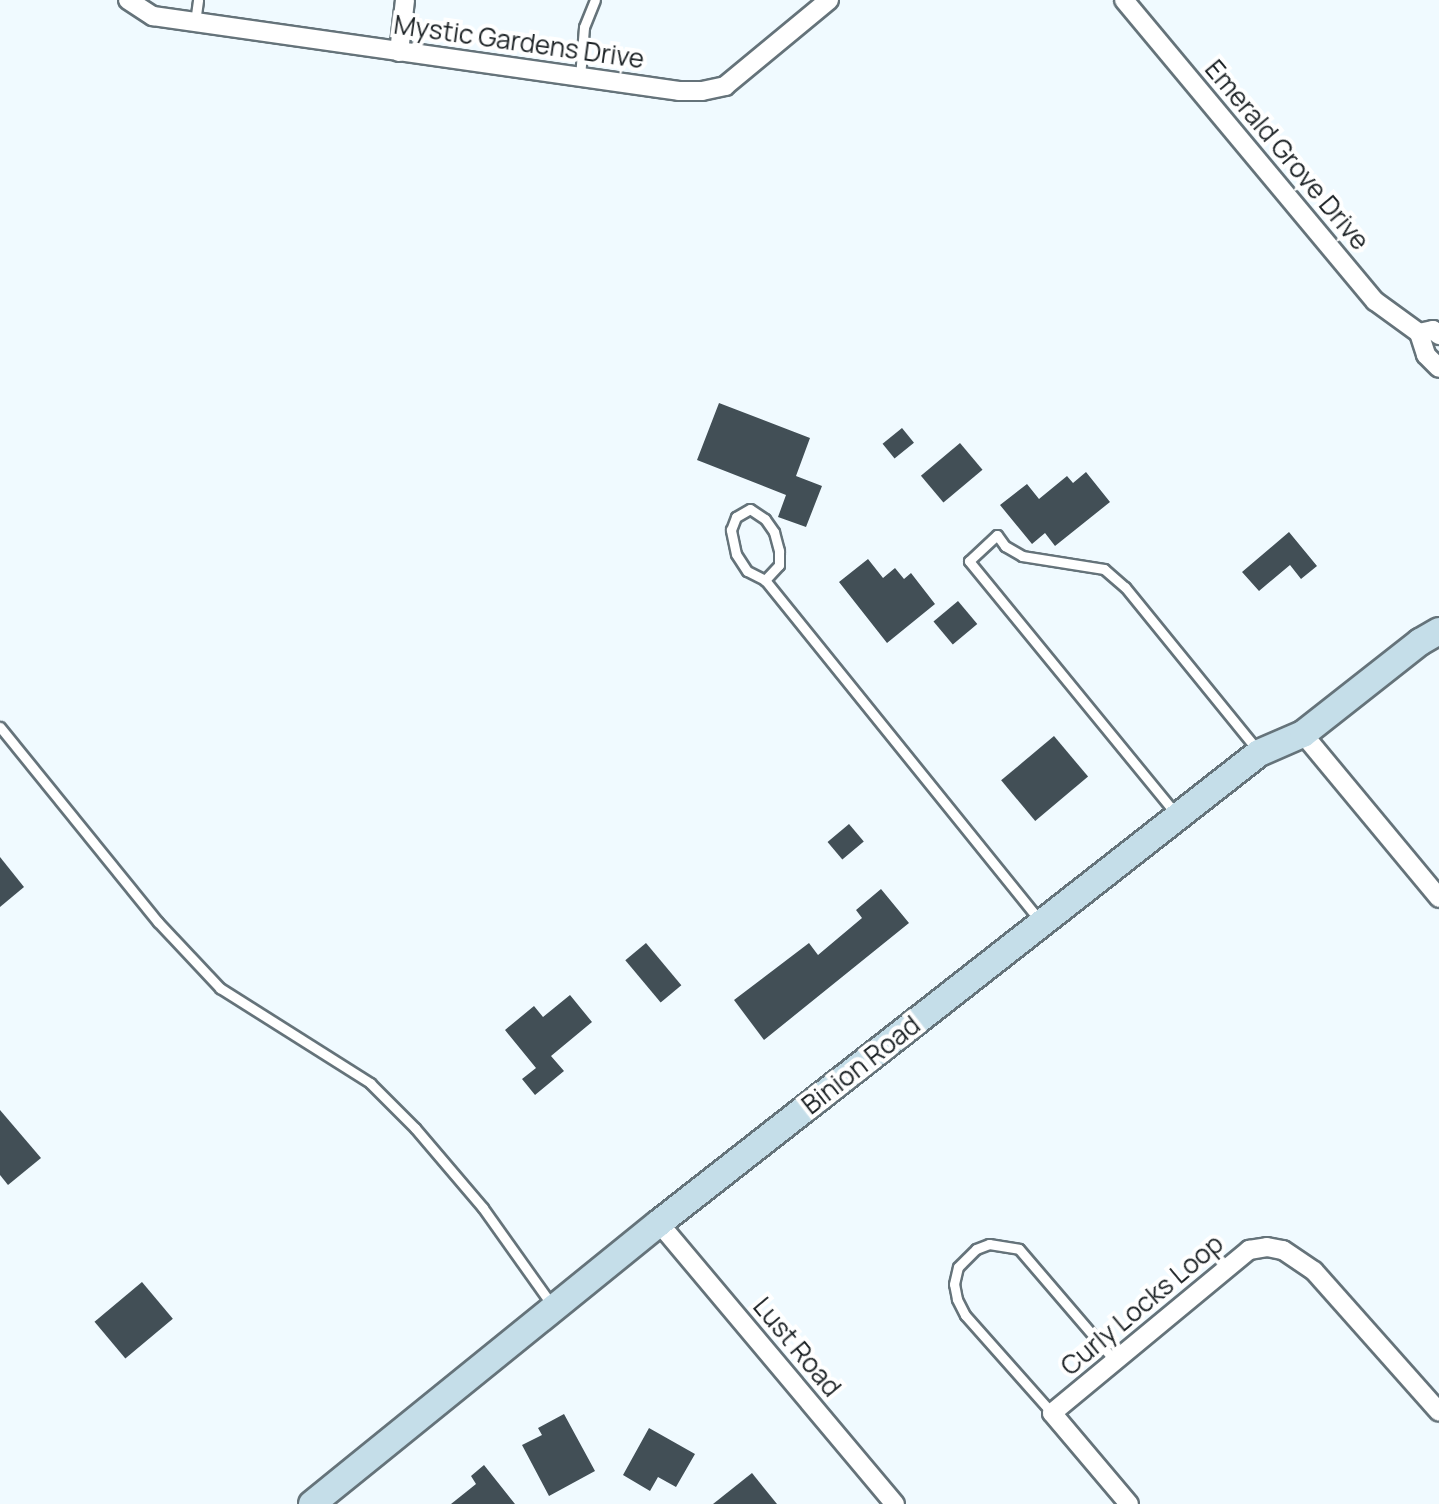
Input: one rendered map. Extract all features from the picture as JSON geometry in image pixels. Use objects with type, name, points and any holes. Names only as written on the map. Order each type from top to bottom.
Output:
[{"type":"main road","name":"Binion Road","points":[[312,1504],[659,1223],[1259,753],[1303,734],[1429,637],[1439,613]]},
{"type":"street","name":"Mystic Gardens Drive","points":[[128,0],[153,16],[679,91],[725,86],[829,0]]},
{"type":"street","points":[[399,52],[405,0]]},
{"type":"street","name":"Emerald Grove Drive","points":[[1124,0],[1375,301],[1419,333],[1426,355],[1439,368]]},
{"type":"street","points":[[1419,333],[1433,330],[1439,335]]},
{"type":"street","points":[[1303,734],[1439,898]]},
{"type":"street","name":"Lust Road","points":[[659,1223],[895,1504]]},
{"type":"street","name":"Curly Locks Loop","points":[[1052,1413],[1235,1259],[1249,1250],[1267,1247],[1283,1250],[1314,1271],[1439,1412]]},
{"type":"street","points":[[1052,1413],[1129,1504]]},
{"type":"lane","points":[[195,22],[198,0]]},
{"type":"lane","points":[[580,77],[584,27],[595,0]]},
{"type":"lane","points":[[765,580],[779,565],[779,551],[774,532],[765,519],[750,509],[736,517],[731,530],[736,554],[747,571],[765,580],[1042,923]]},
{"type":"lane","points":[[1178,817],[969,561],[997,535],[1005,546],[1022,556],[1104,569],[1125,587],[1259,753]]},
{"type":"lane","points":[[0,727],[149,911],[220,988],[320,1048],[370,1083],[415,1128],[483,1208],[554,1308]]},
{"type":"lane","points":[[1052,1413],[965,1315],[957,1299],[954,1284],[958,1267],[976,1249],[989,1244],[1019,1249],[1114,1360]]},
{"type":"building","points":[[719,403],[810,438],[796,476],[822,486],[806,527],[778,517],[786,495],[697,460]]},
{"type":"building","points":[[902,428],[914,443],[895,458],[883,444]]},
{"type":"building","points":[[960,443],[982,470],[943,503],[921,476]]},
{"type":"building","points":[[1086,472],[1110,502],[1055,546],[1045,533],[1032,544],[1000,505],[1027,484],[1039,499],[1067,476],[1073,483]]},
{"type":"building","points":[[1289,532],[1317,566],[1301,579],[1290,565],[1259,591],[1242,572]]},
{"type":"building","points":[[868,559],[883,578],[895,568],[904,579],[911,573],[935,604],[887,643],[839,582]]},
{"type":"building","points":[[958,601],[977,624],[953,645],[933,622]]},
{"type":"building","points":[[1054,736],[1088,777],[1035,821],[1001,780]]},
{"type":"building","points":[[849,824],[864,842],[842,860],[828,842]]},
{"type":"building","points":[[0,857],[24,887],[0,907]]},
{"type":"building","points":[[881,889],[909,923],[764,1040],[734,1000],[809,943],[818,955],[862,918],[856,910]]},
{"type":"building","points":[[646,943],[681,985],[661,1002],[625,960]]},
{"type":"building","points":[[570,995],[592,1022],[551,1056],[564,1071],[535,1095],[522,1079],[536,1068],[505,1030],[534,1006],[543,1017]]},
{"type":"building","points":[[0,1110],[41,1158],[8,1185],[0,1175]]},
{"type":"building","points":[[142,1282],[173,1319],[125,1359],[95,1322]]},
{"type":"building","points":[[564,1414],[595,1471],[549,1496],[522,1445],[542,1435],[538,1428]]},
{"type":"building","points":[[649,1428],[695,1454],[676,1487],[658,1477],[650,1491],[623,1475]]},
{"type":"building","points":[[484,1465],[515,1504],[451,1504],[476,1484],[471,1476]]},
{"type":"building","points":[[752,1473],[777,1504],[713,1504]]}]
